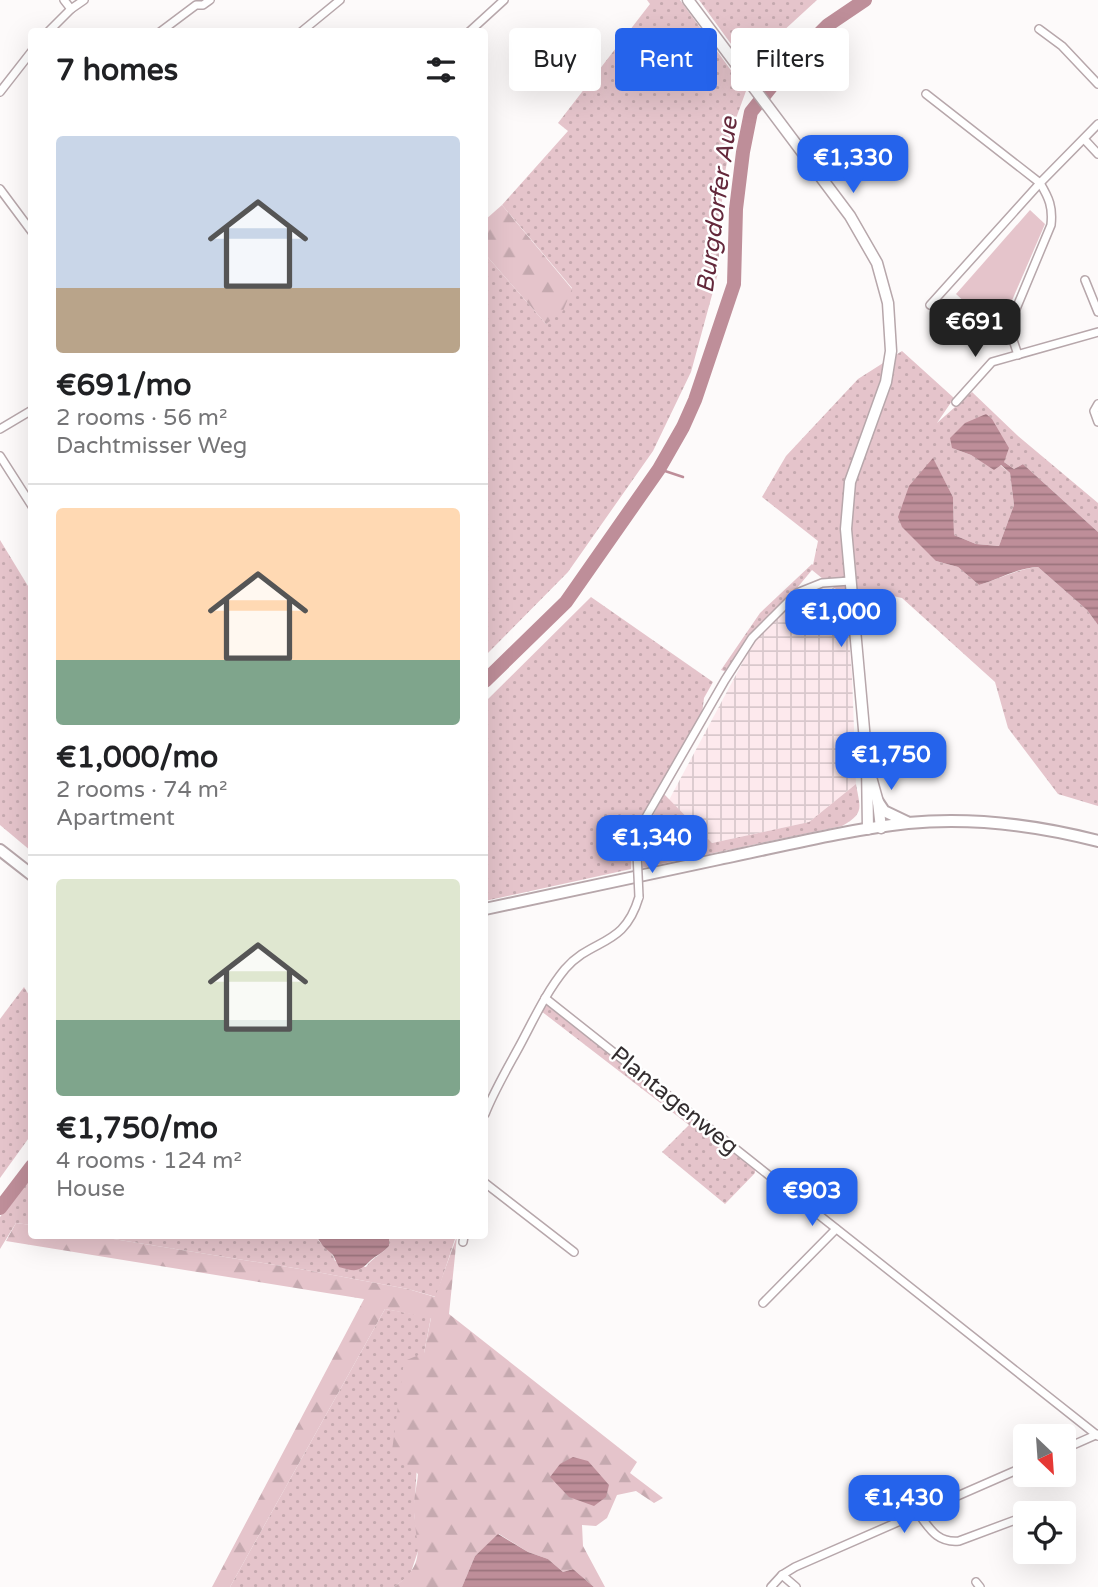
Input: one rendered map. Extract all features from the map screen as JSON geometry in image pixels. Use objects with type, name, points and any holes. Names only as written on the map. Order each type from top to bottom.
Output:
[{"type":"main road","points":[[878,802],[884,811],[910,823]]},
{"type":"main road","points":[[488,908],[868,829],[910,823],[968,821],[1017,825],[1098,841]]},
{"type":"main road","points":[[0,850],[28,872]]},
{"type":"street","points":[[64,0],[71,9]]},
{"type":"street","points":[[52,28],[84,0]]},
{"type":"street","points":[[165,28],[194,3],[203,5],[210,0]]},
{"type":"street","points":[[306,28],[340,0]]},
{"type":"street","points":[[688,0],[857,228],[877,263],[888,303],[891,351],[886,382],[850,482],[846,529],[867,764],[868,829]]},
{"type":"street","points":[[473,28],[499,2]]},
{"type":"street","points":[[1039,29],[1062,46],[1098,84]]},
{"type":"street","points":[[0,92],[28,56]]},
{"type":"street","points":[[24,61],[28,64]]},
{"type":"street","points":[[926,94],[1040,183],[1053,208],[1051,225],[1012,321],[1011,334],[1018,355]]},
{"type":"street","points":[[930,305],[1040,183],[1098,124]]},
{"type":"street","points":[[1084,139],[1098,154]]},
{"type":"street","points":[[0,189],[28,227]]},
{"type":"street","points":[[1085,280],[1098,312]]},
{"type":"street","points":[[956,402],[992,362],[1098,332]]},
{"type":"street","points":[[1098,404],[1094,411],[1098,422]]},
{"type":"street","points":[[0,429],[28,412]]},
{"type":"street","points":[[0,456],[28,500]]},
{"type":"street","points":[[488,1108],[545,998],[568,965],[623,929],[634,915],[639,897],[640,834],[645,819],[752,638],[797,593],[821,583],[850,581]]},
{"type":"street","points":[[867,764],[878,802],[881,828]]},
{"type":"street","name":"Plantagenweg","points":[[545,998],[1097,1435]]},
{"type":"street","points":[[488,1185],[574,1252]]},
{"type":"street","points":[[763,1303],[836,1229]]},
{"type":"street","points":[[1076,1444],[1097,1435]]},
{"type":"street","points":[[771,1587],[782,1575],[1013,1472]]},
{"type":"street","points":[[918,1513],[935,1535],[947,1542],[958,1541],[1013,1522]]},
{"type":"street","points":[[782,1575],[796,1587]]},
{"type":"shaded area","points":[[986,414],[992,419],[1009,448],[1004,462],[1014,469],[1023,464],[1098,532],[1098,625],[1087,610],[1038,567],[979,585],[958,567],[936,561],[902,527],[898,517],[909,486],[933,458],[953,497],[954,535],[976,544],[999,546],[1014,505],[1010,473],[1001,465],[994,470],[971,455],[952,448],[950,438],[965,423]]},
{"type":"shaded area","points":[[834,588],[845,593],[852,675],[856,784],[809,822],[712,843],[669,800],[753,643],[797,597],[812,589]]},
{"type":"shaded area","points":[[318,1239],[389,1239],[389,1246],[385,1250],[357,1270],[339,1267],[333,1255]]},
{"type":"shaded area","points":[[573,1457],[588,1461],[609,1485],[606,1497],[594,1506],[569,1497],[550,1477],[560,1464]]},
{"type":"shaded area","points":[[498,1534],[528,1552],[548,1559],[563,1572],[573,1569],[594,1587],[462,1587],[475,1556]]},
{"type":"green space","points":[[647,0],[680,0],[700,28],[631,28],[650,4]]},
{"type":"green space","points":[[699,0],[817,0],[786,28],[731,28],[731,44]]},
{"type":"green space","points":[[615,49],[615,91],[717,91],[717,51],[731,70],[731,91],[746,91],[735,121],[723,183],[718,273],[691,372],[653,451],[568,572],[488,653],[488,257],[546,324],[572,288],[502,205],[568,131],[558,123],[583,91],[601,91],[601,67]]},
{"type":"green space","points":[[502,205],[572,289],[563,311],[546,324],[488,257],[488,217]]},
{"type":"green space","points":[[1030,210],[1045,224],[998,333],[956,294]]},
{"type":"green space","points":[[902,351],[954,398],[937,423],[972,392],[1018,436],[1098,503],[1098,532],[1023,464],[1014,469],[1004,462],[952,448],[971,455],[994,469],[1000,465],[1010,473],[1014,505],[999,546],[976,544],[954,535],[953,497],[933,459],[936,561],[958,567],[979,585],[1038,567],[1087,610],[1098,625],[1098,806],[1058,794],[1008,728],[995,682],[902,598],[870,591],[845,593],[834,588],[812,570],[727,672],[721,670],[760,613],[813,565],[818,541],[762,497],[786,456],[858,379]]},
{"type":"green space","points":[[0,540],[28,586],[28,848],[0,825]]},
{"type":"green space","points":[[591,597],[713,682],[704,698],[702,714],[632,838],[631,869],[488,900],[488,699]]},
{"type":"green space","points":[[856,784],[858,813],[842,826],[642,868],[645,831],[664,794],[712,843],[809,822]]},
{"type":"green space","points":[[24,987],[28,994],[28,1139],[0,1178],[0,1019]]},
{"type":"green space","points":[[546,1005],[554,1007],[755,1168],[755,1173],[725,1204],[662,1152],[689,1125],[541,1011]]},
{"type":"green space","points":[[28,1179],[28,1225],[16,1223],[0,1249],[0,1217]]},
{"type":"green space","points":[[16,1223],[28,1225],[28,1239],[114,1239],[306,1270],[408,1289],[435,1297],[457,1239],[449,1314],[637,1462],[630,1473],[663,1498],[654,1503],[636,1491],[617,1495],[607,1518],[596,1526],[582,1525],[583,1546],[605,1587],[594,1587],[573,1569],[563,1572],[548,1559],[528,1552],[499,1534],[475,1556],[462,1587],[394,1587],[412,1570],[418,1554],[414,1508],[418,1474],[392,1451],[404,1361],[424,1353],[431,1318],[385,1309],[230,1587],[212,1587],[364,1299],[6,1241]]},
{"type":"green space","points":[[114,1239],[318,1239],[335,1261],[366,1267],[389,1246],[389,1239],[455,1239],[436,1297],[408,1289]]},
{"type":"green space","points":[[385,1309],[431,1317],[424,1353],[414,1513],[419,1548],[410,1575],[394,1587],[230,1587]]},
{"type":"waterway","name":"Burgdorfer Aue","points":[[488,678],[566,602],[659,469],[683,427],[695,400],[734,284],[736,209],[751,112],[790,63],[828,25],[865,0]]},
{"type":"waterway","points":[[659,469],[683,477]]},
{"type":"waterway","name":"Burgdorfer Aue","points":[[0,1208],[28,1171]]}]
